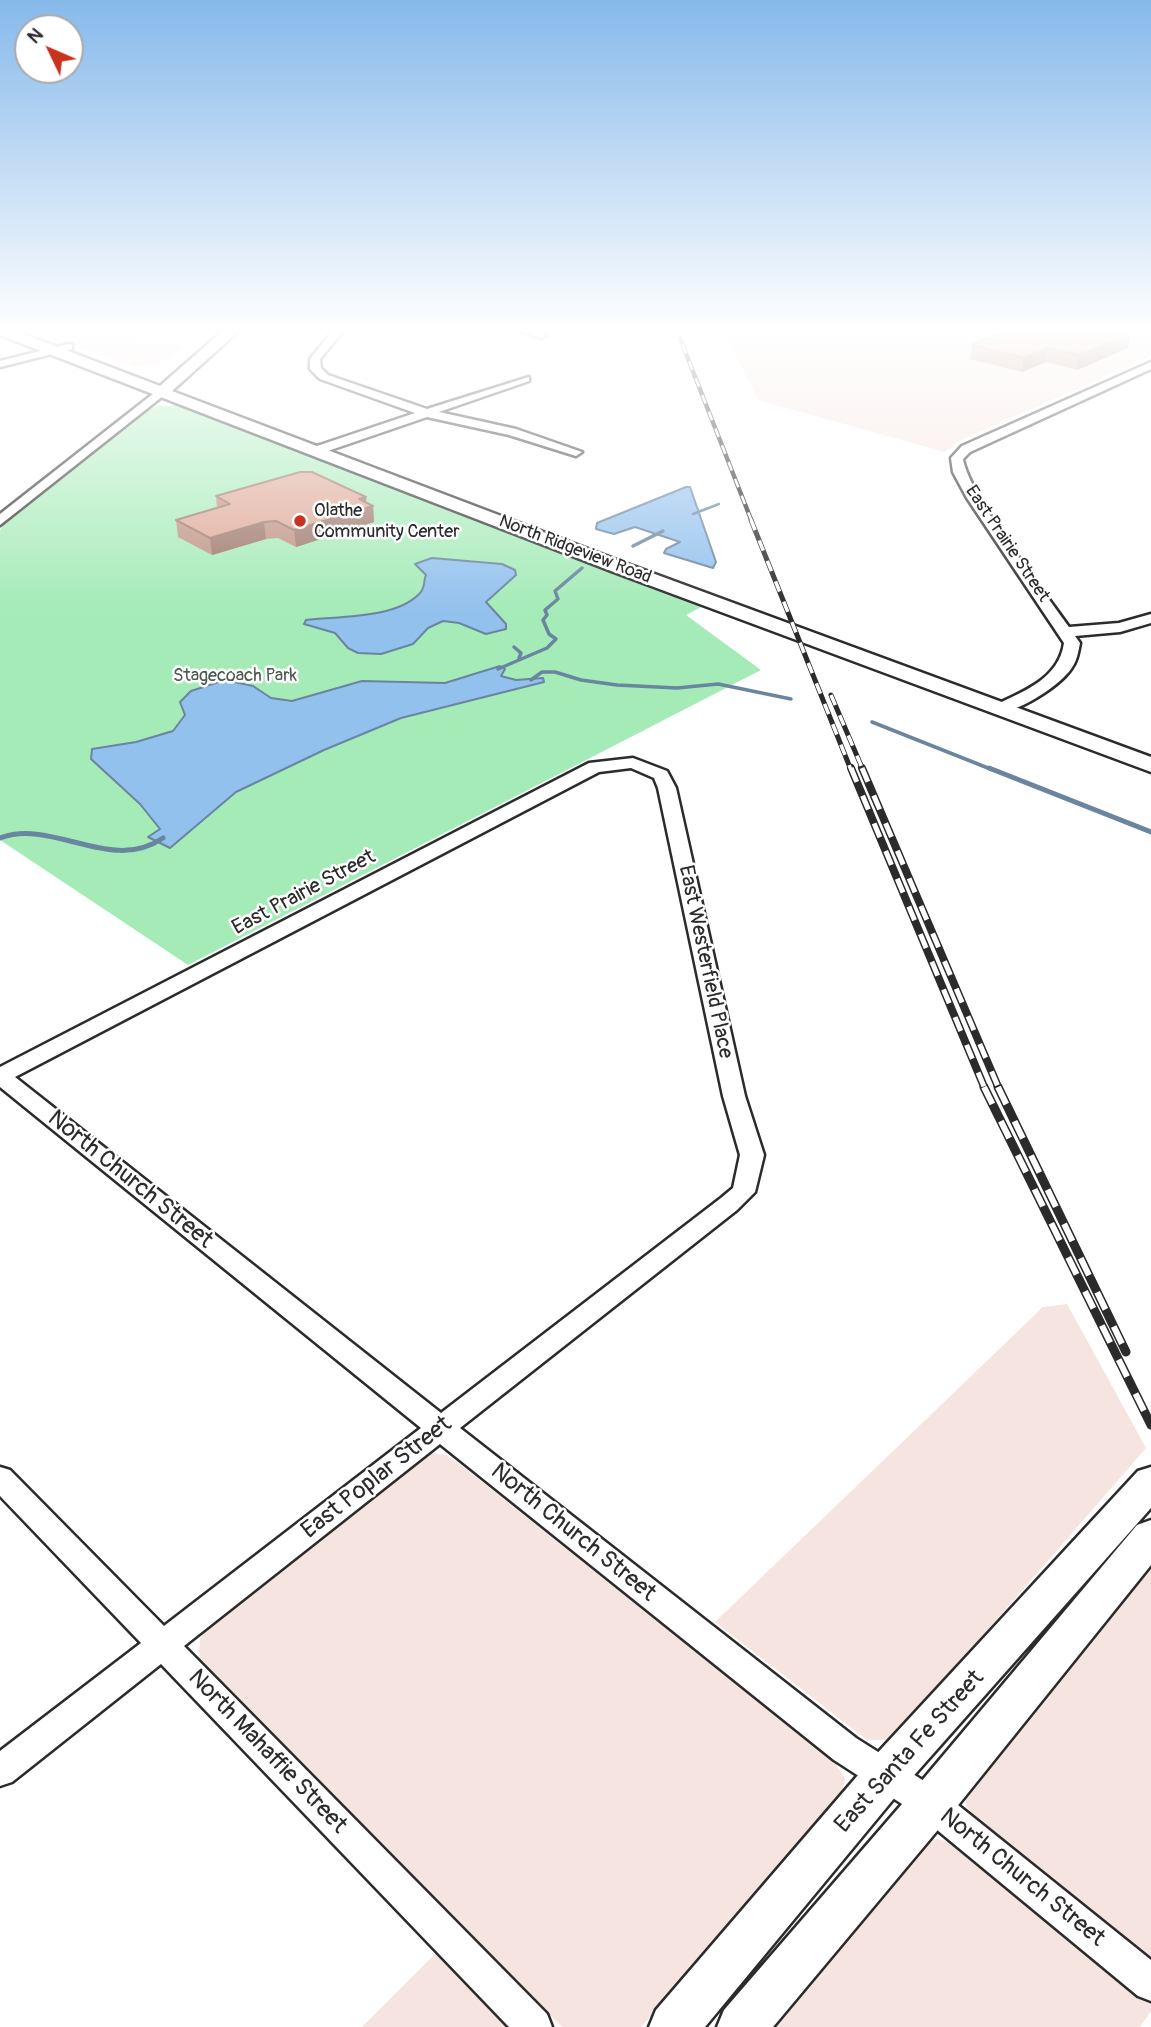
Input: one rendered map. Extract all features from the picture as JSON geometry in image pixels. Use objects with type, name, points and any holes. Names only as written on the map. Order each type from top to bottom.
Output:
[{"type":"main road","name":"North Ridgeview Road","points":[[256,423],[1007,705],[1151,765]]},
{"type":"main road","name":"North Ridgeview Road","points":[[1007,705],[1151,753]]},
{"type":"main road","name":"East Santa Fe Street","points":[[673,2027],[886,1774],[1004,1648],[1151,1482]]},
{"type":"main road","name":"East Santa Fe Street","points":[[741,2027],[931,1804],[1151,1536]]},
{"type":"street","points":[[0,506],[111,423]]},
{"type":"street","points":[[0,521],[116,423]]},
{"type":"street","points":[[323,448],[403,423]]},
{"type":"street","points":[[469,423],[512,432],[576,452]]},
{"type":"street","name":"East Prairie Street","points":[[1024,423],[966,449],[957,458],[959,472],[974,498],[1067,632]]},
{"type":"street","points":[[1007,705],[1060,672],[1073,652],[1067,632],[1121,627],[1151,618]]},
{"type":"street","name":"East Prairie Street","points":[[0,1076],[595,767],[610,763],[633,763]]},
{"type":"street","name":"East Westerfield Place","points":[[633,763],[661,775],[667,788],[734,1096],[752,1155],[748,1180]]},
{"type":"street","name":"North Church Street","points":[[0,1076],[836,1742],[931,1804],[1151,1983]]},
{"type":"street","name":"East Poplar Street","points":[[0,1771],[729,1204],[743,1192],[748,1180]]},
{"type":"street","name":"North Mahaffie Street","points":[[0,1478],[534,2027]]},
{"type":"shaded area","points":[[839,423],[1001,423],[959,441],[945,452]]},
{"type":"shaded area","points":[[1067,1304],[1146,1448],[898,1733],[889,1740],[867,1740],[715,1622],[1043,1307]]},
{"type":"shaded area","points":[[432,1454],[446,1455],[461,1465],[836,1764],[845,1779],[841,1798],[641,2027],[562,2027],[204,1667],[199,1657],[200,1638],[220,1616],[421,1459]]},
{"type":"shaded area","points":[[1151,1565],[1151,1965],[982,1826],[966,1806],[966,1790]]},
{"type":"shaded area","points":[[937,1839],[962,1845],[1151,2003],[1151,2011],[1140,2027],[763,2027],[927,1840]]},
{"type":"shaded area","points":[[442,1947],[517,2027],[362,2027]]},
{"type":"green space","name":"Stagecoach Park","points":[[129,423],[231,423],[709,603],[686,615],[761,670],[188,965],[0,840],[0,531],[6,520],[103,440]]},
{"type":"water","points":[[690,487],[716,562],[713,568],[664,553],[666,549],[680,542],[635,527],[614,534],[596,529],[597,523]]},
{"type":"water","points":[[432,558],[502,564],[515,570],[516,575],[486,602],[506,624],[506,629],[486,634],[459,623],[443,621],[428,628],[413,644],[381,654],[358,653],[348,648],[335,633],[304,624],[306,620],[381,612],[409,602],[421,592],[426,575],[415,564]]},
{"type":"water","points":[[500,666],[505,669],[501,676],[516,680],[543,678],[544,682],[401,718],[324,750],[236,792],[170,848],[148,837],[160,829],[140,804],[91,759],[92,749],[136,742],[173,731],[185,715],[180,702],[191,691],[225,680],[253,686],[271,698],[292,701],[362,681],[445,683]]},
{"type":"building","points":[[300,472],[312,472],[366,497],[359,499],[373,506],[294,530],[276,521],[264,522],[210,538],[176,520],[230,504],[216,496]]},
{"type":"waterway","points":[[693,514],[719,504]]},
{"type":"waterway","points":[[633,546],[663,531]]},
{"type":"waterway","points":[[498,669],[547,648],[556,639],[549,634],[543,620],[547,615],[545,610],[558,599],[555,591],[582,568]]},
{"type":"waterway","points":[[514,647],[521,653],[519,658]]},
{"type":"waterway","points":[[531,680],[542,672],[555,672],[581,680],[617,685],[677,688],[718,684],[791,699]]},
{"type":"waterway","points":[[872,722],[993,770]]},
{"type":"waterway","points":[[989,768],[1151,832]]},
{"type":"waterway","points":[[0,838],[20,834],[41,835],[103,849],[123,850],[143,848],[163,838]]},
{"type":"railway","points":[[713,423],[752,522]]},
{"type":"railway","points":[[751,520],[851,770]]},
{"type":"railway","points":[[831,695],[863,770]]},
{"type":"railway","points":[[851,768],[985,1089]]},
{"type":"railway","points":[[862,768],[999,1089]]},
{"type":"railway","points":[[984,1087],[1151,1425]]},
{"type":"railway","points":[[998,1087],[1126,1352]]},
{"type":"place","name":"Olathe Community Center","points":[[300,521]]}]
